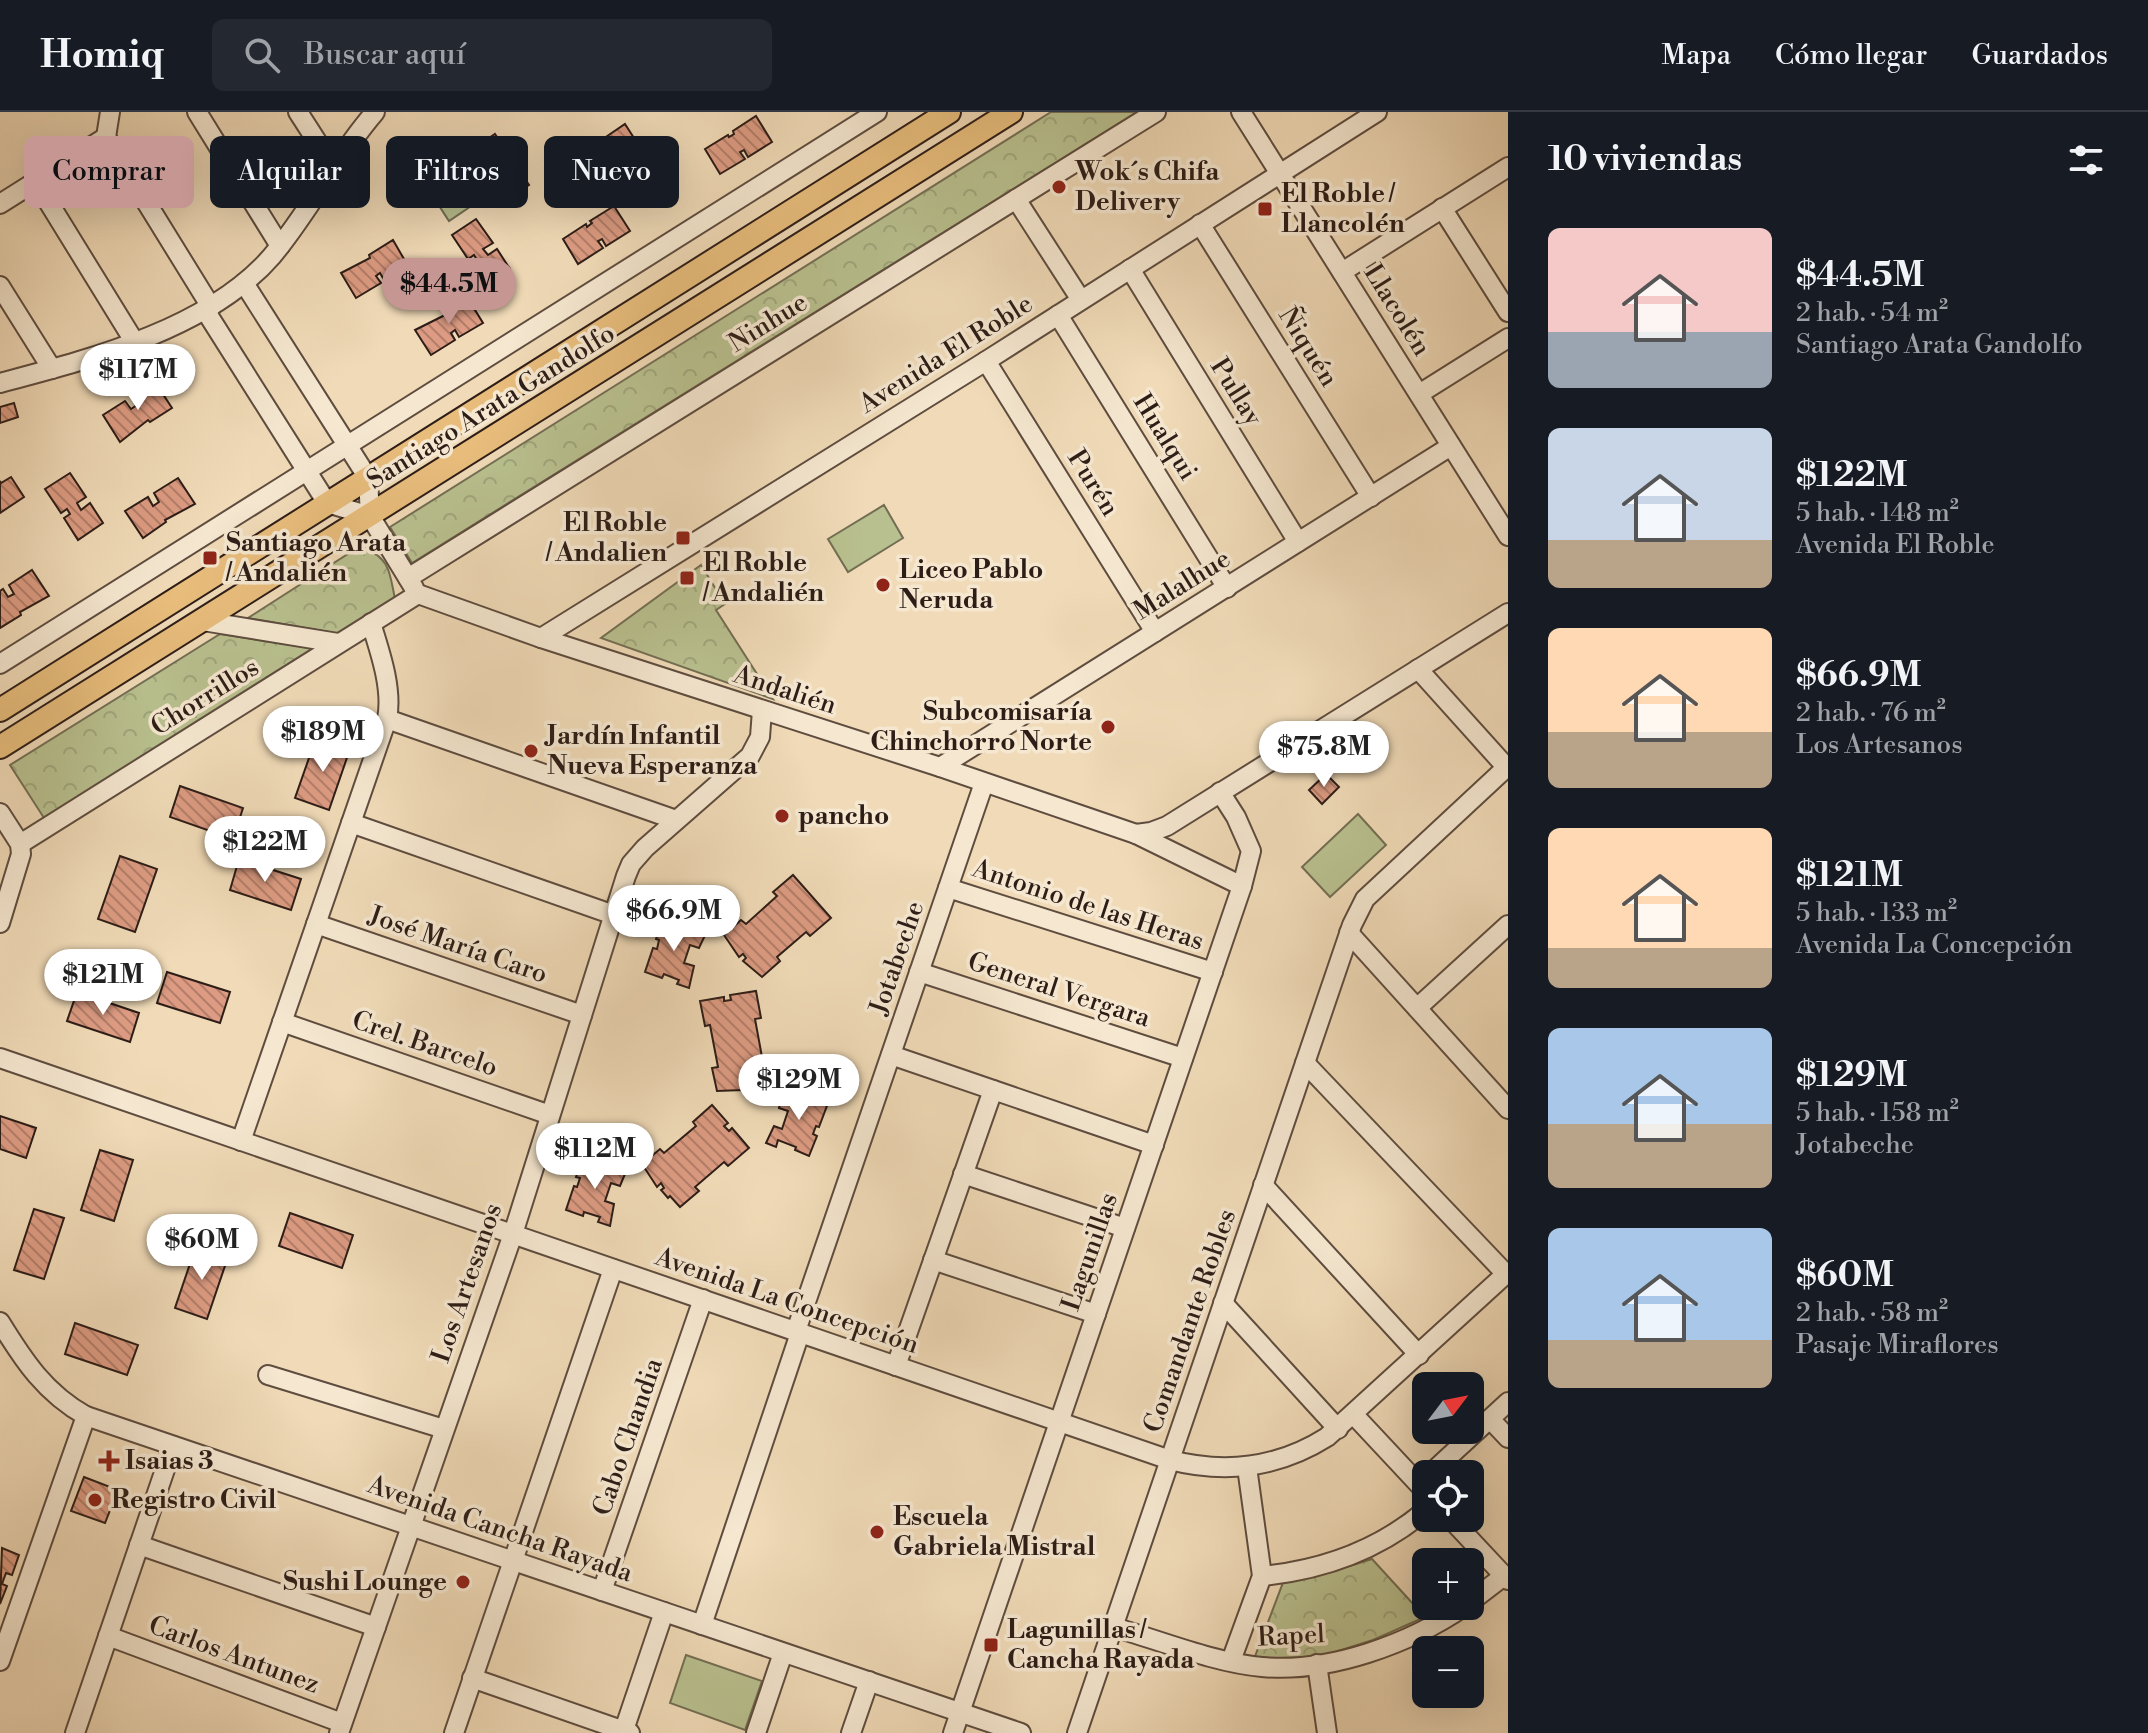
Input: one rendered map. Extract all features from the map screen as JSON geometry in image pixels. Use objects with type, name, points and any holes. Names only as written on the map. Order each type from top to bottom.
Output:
[{"type":"main road","name":"Santiago Arata Gandolfo","points":[[0,710],[949,112]]},
{"type":"main road","name":"Santiago Arata Gandolfo","points":[[0,747],[1011,112]]},
{"type":"street","points":[[106,136],[110,112]]},
{"type":"street","points":[[197,112],[280,246]]},
{"type":"street","points":[[298,112],[313,136]]},
{"type":"street","name":"Santiago Arata Gandolfo","points":[[0,664],[877,112]]},
{"type":"street","name":"Ninhue","points":[[408,578],[1156,112]]},
{"type":"street","name":"Llacolén","points":[[1241,112],[1508,536]]},
{"type":"street","name":"Avenida El Roble","points":[[541,638],[986,361],[1377,112]]},
{"type":"street","points":[[357,136],[372,114]]},
{"type":"street","points":[[1342,272],[1508,167]]},
{"type":"street","points":[[3,195],[24,187]]},
{"type":"street","points":[[1016,199],[1081,300]]},
{"type":"street","points":[[52,208],[134,341]]},
{"type":"street","points":[[148,208],[327,503],[370,516]]},
{"type":"street","points":[[0,383],[134,341],[208,309],[244,283],[280,246],[306,208]]},
{"type":"street","points":[[1442,208],[1508,312]]},
{"type":"street","name":"Ñiquén","points":[[1200,224],[1371,497]]},
{"type":"street","name":"Pullay","points":[[1130,269],[1298,542]]},
{"type":"street","points":[[244,283],[368,478],[370,516],[418,594]]},
{"type":"street","points":[[0,286],[52,369]]},
{"type":"street","name":"Hualqui","points":[[1058,315],[1227,588]]},
{"type":"street","points":[[1419,394],[1508,338]]},
{"type":"street","name":"Purén","points":[[986,361],[1155,632]]},
{"type":"street","name":"Malalhue","points":[[940,767],[1451,446]]},
{"type":"street","name":"Andalién","points":[[418,594],[541,638],[1136,834],[1242,886]]},
{"type":"street","name":"Chorrillos","points":[[20,844],[418,594]]},
{"type":"street","points":[[1136,834],[1167,826],[1508,613]]},
{"type":"street","points":[[203,621],[338,643]]},
{"type":"street","points":[[241,1141],[387,719],[389,708],[380,654],[371,623]]},
{"type":"street","points":[[1418,669],[1508,767]]},
{"type":"street","name":"Los Artesanos","points":[[341,1728],[513,1234],[626,876],[637,855],[750,756],[760,737],[762,710]]},
{"type":"street","points":[[387,719],[676,820]]},
{"type":"street","name":"Comandante Robles","points":[[1077,1733],[1350,929],[1365,899],[1508,767]]},
{"type":"street","name":"Jotabeche","points":[[702,1625],[984,783]]},
{"type":"street","name":"Lagunillas","points":[[953,1733],[1242,886],[1251,851],[1236,817],[1220,792]]},
{"type":"street","points":[[0,813],[20,844],[21,854],[0,923]]},
{"type":"street","points":[[351,823],[614,915]]},
{"type":"street","name":"Antonio de las Heras","points":[[948,888],[1213,972]]},
{"type":"street","name":"José María Caro","points":[[316,924],[582,1015]]},
{"type":"street","points":[[1417,1008],[1508,925]]},
{"type":"street","points":[[1350,929],[1417,1008],[1501,1087],[1508,1109]]},
{"type":"street","name":"General Vergara","points":[[919,972],[1183,1058]]},
{"type":"street","name":"Crel. Barcelo","points":[[282,1022],[550,1115]]},
{"type":"street","points":[[891,1055],[1154,1145]]},
{"type":"street","name":"Avenida La Concepción","points":[[0,1058],[1170,1460],[1200,1467],[1247,1467],[1275,1461],[1302,1451],[1338,1429],[1507,1273]]},
{"type":"street","points":[[1305,1063],[1507,1273]]},
{"type":"street","points":[[896,1366],[993,1090]]},
{"type":"street","points":[[963,1174],[1125,1228]]},
{"type":"street","points":[[1263,1185],[1419,1355]]},
{"type":"street","points":[[933,1260],[1096,1314]]},
{"type":"street","points":[[454,1733],[613,1269]]},
{"type":"street","name":"Cabo Chandia","points":[[602,1591],[703,1299]]},
{"type":"street","points":[[1223,1303],[1338,1429]]},
{"type":"street","name":"Avenida Cancha Rayada","points":[[0,1322],[39,1381],[61,1401],[86,1416],[1021,1733]]},
{"type":"street","points":[[268,1375],[444,1429]]},
{"type":"street","points":[[1448,1460],[1508,1402]]},
{"type":"street","points":[[1354,1415],[1412,1470]]},
{"type":"street","points":[[0,1661],[86,1416]]},
{"type":"street","points":[[1490,1419],[1508,1438]]},
{"type":"street","points":[[75,1733],[173,1446]]},
{"type":"street","points":[[1231,1661],[1262,1576],[1247,1467]]},
{"type":"street","points":[[1262,1576],[1306,1570],[1349,1557],[1395,1534],[1412,1521]]},
{"type":"street","points":[[1463,1532],[1506,1578],[1484,1593]]},
{"type":"street","points":[[139,1545],[376,1627]]},
{"type":"street","points":[[472,1678],[626,1732],[664,1612]]},
{"type":"street","name":"Rapel","points":[[1113,1627],[1231,1661],[1276,1668],[1317,1664],[1387,1645],[1441,1620]]},
{"type":"street","name":"Carlos Antunez","points":[[108,1636],[341,1728]]},
{"type":"street","points":[[756,1733],[783,1653]]},
{"type":"street","points":[[1317,1664],[1327,1733]]},
{"type":"street","points":[[851,1733],[869,1681]]},
{"type":"green space","points":[[1051,112],[1137,112],[412,563],[390,527]]},
{"type":"green space","points":[[441,208],[468,208],[449,221]]},
{"type":"green space","points":[[884,505],[903,538],[848,572],[828,539]]},
{"type":"green space","points":[[362,545],[384,561],[395,599],[340,634],[248,618]]},
{"type":"green space","points":[[701,565],[725,604],[716,610],[773,699],[601,638]]},
{"type":"green space","points":[[220,634],[317,649],[44,818],[10,765]]},
{"type":"green space","points":[[1358,814],[1386,845],[1330,897],[1302,867]]},
{"type":"green space","points":[[1372,1559],[1412,1603],[1412,1620],[1418,1620],[1373,1640],[1310,1660],[1254,1659],[1284,1580],[1327,1573]]},
{"type":"green space","points":[[686,1655],[762,1681],[745,1730],[670,1703]]},
{"type":"building","points":[[756,116],[772,142],[748,157],[744,150],[740,152],[745,159],[720,174],[705,149],[734,134],[733,131]]},
{"type":"building","points":[[625,124],[633,136],[607,136]]},
{"type":"building","points":[[615,208],[630,231],[606,246],[602,239],[598,241],[603,248],[578,264],[563,239],[586,224],[587,227],[592,223],[590,221]]},
{"type":"building","points":[[476,219],[493,243],[483,249],[488,255],[497,249],[510,269],[485,286],[471,264],[477,260],[474,255],[468,259],[452,235]]},
{"type":"building","points":[[393,240],[408,266],[384,280],[380,273],[376,276],[381,283],[356,298],[341,273],[370,258],[369,255]]},
{"type":"building","points":[[467,297],[483,323],[459,337],[455,330],[451,333],[455,340],[431,355],[415,330],[445,315],[443,312]]},
{"type":"building","points":[[155,382],[172,408],[150,422],[148,420],[120,442],[103,415],[125,401],[131,409],[137,405],[131,397]]},
{"type":"building","points":[[14,403],[18,417],[0,423],[0,407]]},
{"type":"building","points":[[70,473],[86,497],[77,503],[81,510],[90,503],[103,523],[78,540],[64,518],[70,514],[67,509],[61,513],[45,489]]},
{"type":"building","points":[[11,477],[24,497],[0,513],[0,481]]},
{"type":"building","points":[[178,478],[195,504],[165,520],[143,538],[125,511],[148,497],[153,506],[159,502],[154,493]]},
{"type":"building","points":[[32,570],[49,596],[20,612],[21,615],[0,628],[0,591],[3,589],[8,597],[14,594],[9,585]]},
{"type":"building","points":[[316,738],[350,749],[329,810],[295,798]]},
{"type":"building","points":[[1326,774],[1339,787],[1322,804],[1309,790]]},
{"type":"building","points":[[180,786],[243,808],[233,839],[170,817]]},
{"type":"building","points":[[120,856],[157,869],[135,932],[98,919]]},
{"type":"building","points":[[239,859],[301,879],[291,910],[230,890]]},
{"type":"building","points":[[793,875],[831,918],[810,936],[806,932],[777,957],[780,961],[762,977],[743,961],[746,958],[743,954],[739,957],[724,935],[741,920],[746,924],[777,896],[773,892]]},
{"type":"building","points":[[662,919],[694,934],[696,927],[707,931],[699,948],[690,945],[684,963],[694,966],[689,988],[664,974],[662,978],[645,972],[653,948],[657,949],[659,940],[656,939]]},
{"type":"building","points":[[167,972],[230,992],[220,1023],[157,1003]]},
{"type":"building","points":[[756,991],[761,1018],[755,1019],[762,1057],[767,1056],[772,1081],[757,1083],[758,1087],[742,1085],[743,1090],[717,1091],[712,1068],[718,1067],[710,1025],[705,1026],[700,1001],[724,997],[724,1001],[731,1000],[730,995]]},
{"type":"building","points":[[77,992],[139,1013],[130,1042],[67,1021]]},
{"type":"building","points":[[784,1086],[796,1091],[794,1095],[828,1103],[813,1134],[817,1136],[809,1156],[778,1140],[776,1147],[766,1143],[774,1126],[782,1129],[788,1111],[779,1108]]},
{"type":"building","points":[[712,1105],[728,1123],[724,1126],[729,1131],[732,1128],[749,1148],[728,1166],[724,1162],[695,1187],[699,1191],[680,1207],[661,1190],[664,1188],[661,1183],[657,1187],[642,1164],[660,1149],[664,1153],[696,1126],[693,1122]]},
{"type":"building","points":[[0,1116],[36,1128],[26,1158],[0,1149]]},
{"type":"building","points":[[100,1150],[133,1160],[114,1221],[81,1210]]},
{"type":"building","points":[[583,1157],[615,1172],[617,1165],[627,1169],[620,1186],[611,1183],[605,1201],[614,1204],[610,1226],[598,1222],[600,1217],[584,1212],[583,1216],[566,1210],[580,1178],[576,1177]]},
{"type":"building","points":[[34,1209],[64,1218],[44,1279],[14,1270]]},
{"type":"building","points":[[290,1213],[353,1235],[342,1268],[279,1246]]},
{"type":"building","points":[[196,1246],[228,1257],[207,1319],[175,1308]]},
{"type":"building","points":[[75,1323],[138,1345],[127,1375],[65,1354]]},
{"type":"building","name":"Registro Civil","points":[[84,1477],[118,1490],[105,1523],[71,1511]]},
{"type":"building","points":[[2,1548],[19,1555],[12,1575],[6,1573],[2,1584],[7,1586],[0,1604]]},
{"type":"place","name":"Wok´s Chifa Delivery","points":[[1059,187]]},
{"type":"place","name":"El Roble / Llancolén","points":[[1265,209]]},
{"type":"place","name":"El Roble / Andalien","points":[[683,538]]},
{"type":"place","name":"Santiago Arata / Andalién","points":[[210,558]]},
{"type":"place","name":"El Roble / Andalién","points":[[687,578]]},
{"type":"place","name":"Liceo Pablo Neruda","points":[[883,585]]},
{"type":"place","name":"Subcomisaría Chinchorro Norte","points":[[1108,727]]},
{"type":"place","name":"Jardín Infantil Nueva Esperanza","points":[[531,751]]},
{"type":"place","name":"pancho","points":[[782,816]]},
{"type":"place","name":"Isaias 3","points":[[109,1461]]},
{"type":"place","name":"Registro Civil","points":[[95,1500]]},
{"type":"place","name":"Escuela Gabriela Mistral","points":[[877,1532]]},
{"type":"place","name":"Sushi Lounge","points":[[463,1582]]},
{"type":"place","name":"Lagunillas / Cancha Rayada","points":[[991,1645]]}]
